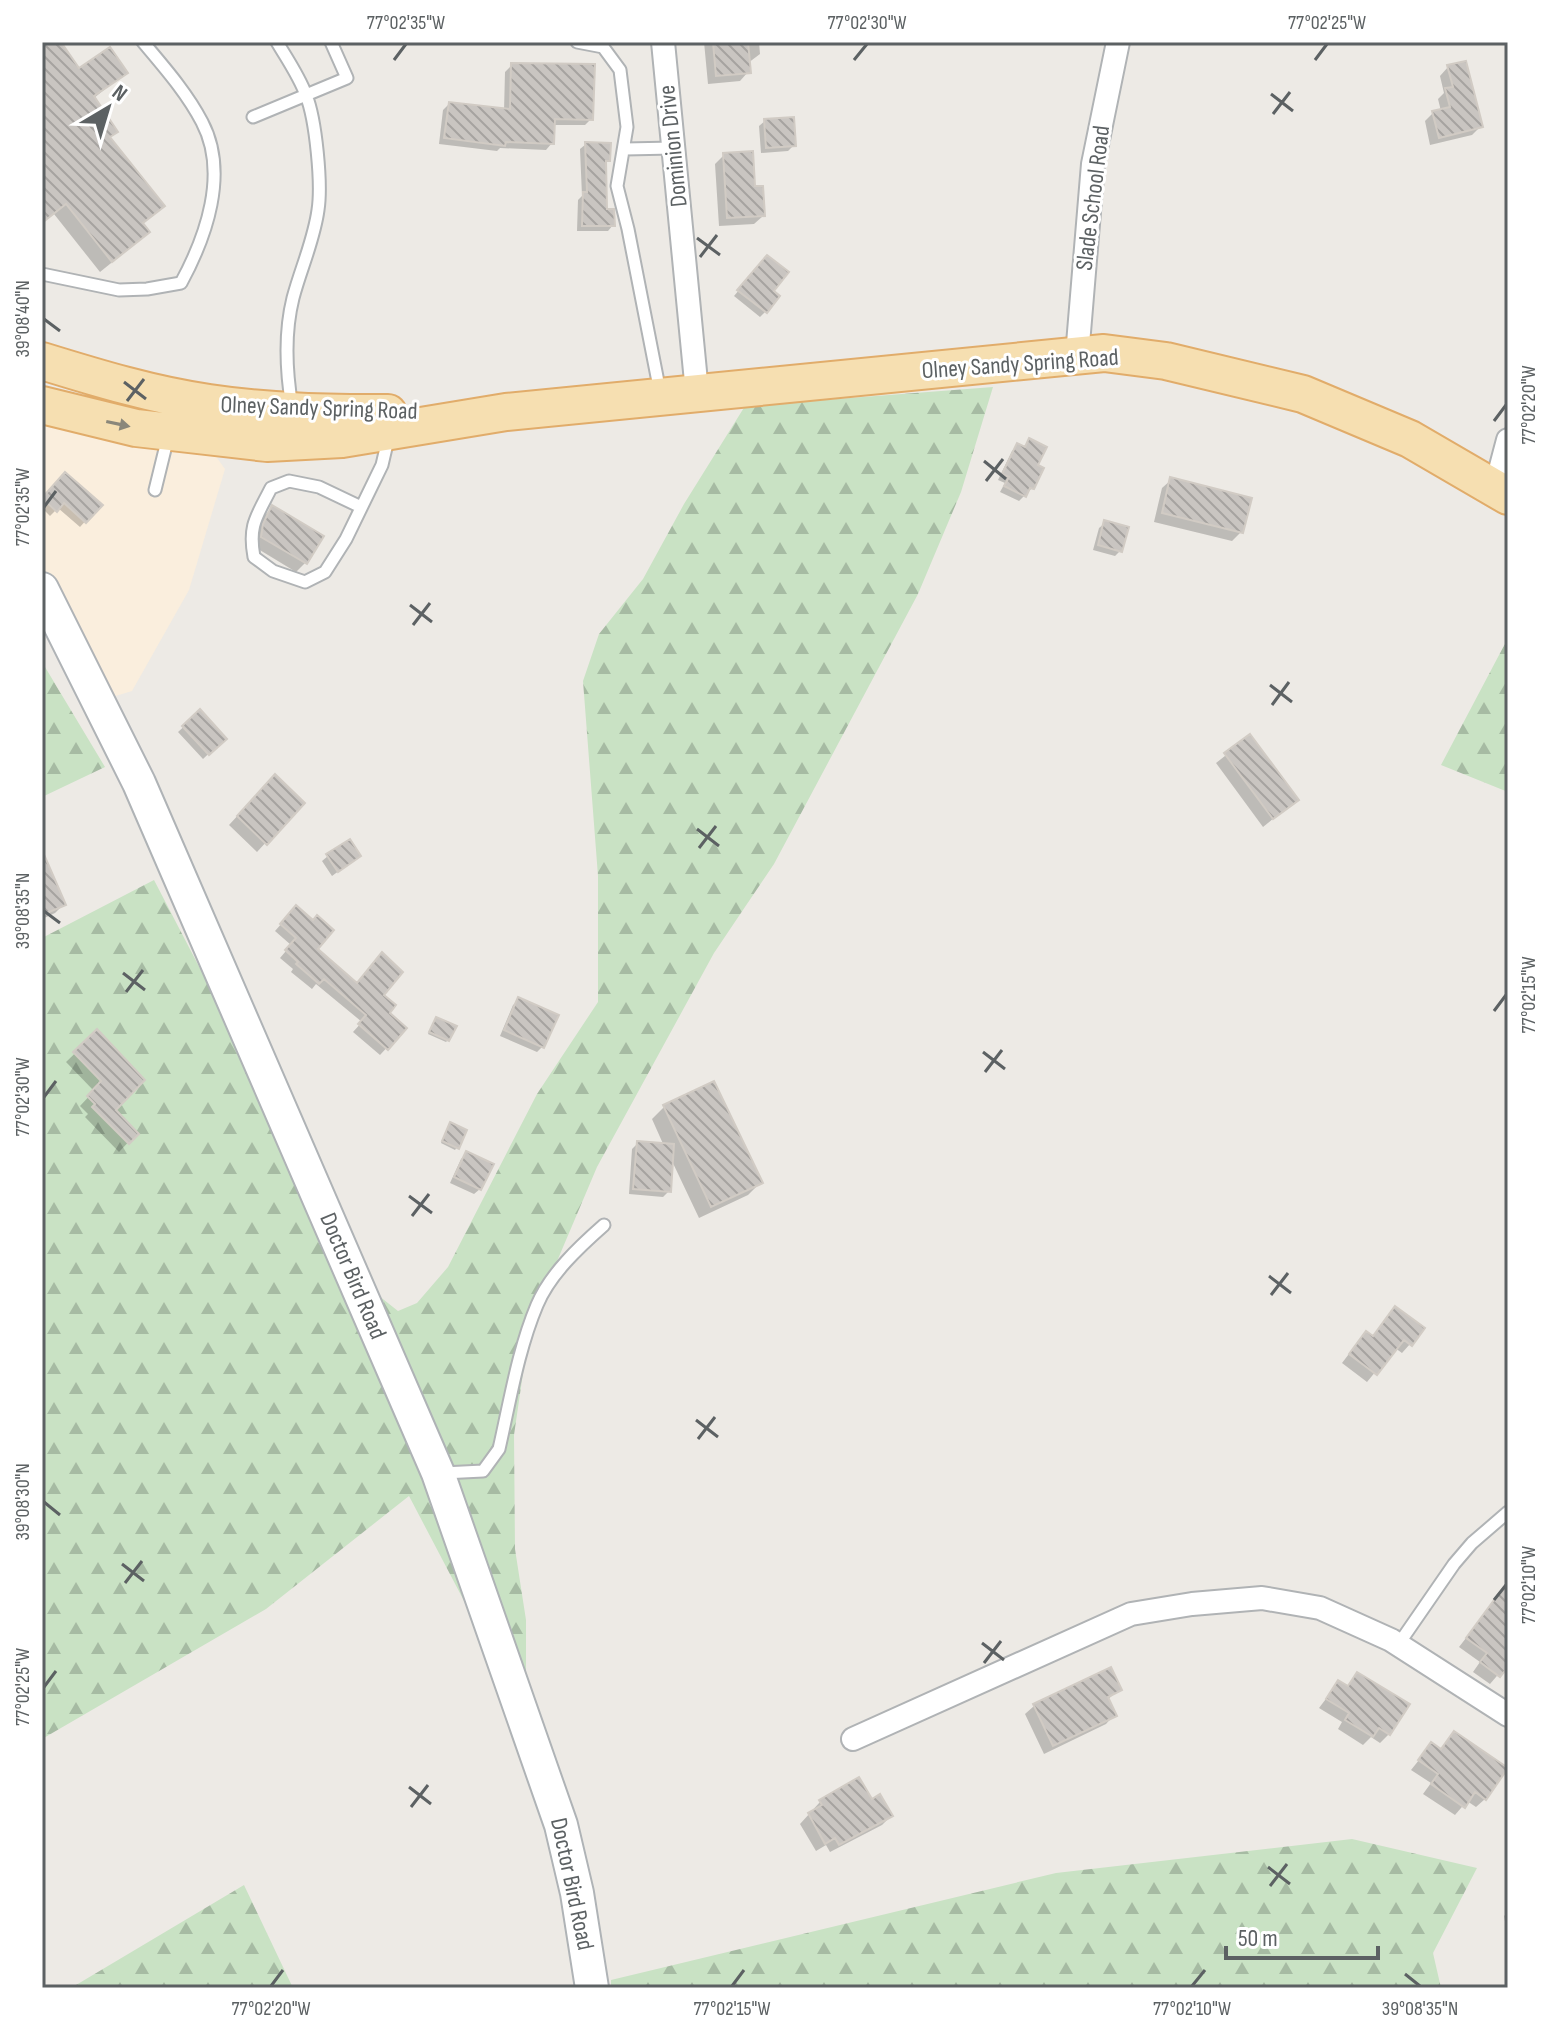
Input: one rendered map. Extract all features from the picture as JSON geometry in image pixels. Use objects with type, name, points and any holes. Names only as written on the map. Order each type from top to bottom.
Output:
[{"type":"main road","name":"Olney Sandy Spring Road","points":[[42,361],[172,415],[267,443],[342,439],[506,412],[1104,353],[1166,361],[1303,394],[1410,439],[1502,492]]},
{"type":"main road","name":"Olney Sandy Spring Road","points":[[42,405],[86,417],[172,415],[207,403],[293,411],[506,412]]},
{"type":"main road","name":"Doctor Bird Road","points":[[44,597],[139,783],[438,1473],[561,1825],[577,1893],[592,1988]]},
{"type":"street","name":"Dominion Drive","points":[[663,42],[697,392]]},
{"type":"street","name":"Slade School Road","points":[[1077,356],[1093,164],[1118,42]]},
{"type":"street","points":[[1502,492],[1508,440]]},
{"type":"street","points":[[853,1739],[1131,1614],[1192,1604],[1262,1598],[1320,1608],[1398,1645],[1508,1715]]},
{"type":"lane","points":[[42,274],[119,290],[181,283],[204,236],[213,176],[211,150],[203,124],[175,81],[143,42]]},
{"type":"lane","points":[[277,42],[307,96],[319,179],[319,208],[292,301],[287,330],[286,358],[293,411]]},
{"type":"lane","points":[[253,117],[347,78],[331,42]]},
{"type":"lane","points":[[577,42],[603,47],[620,70],[627,127],[617,186],[660,397]]},
{"type":"lane","points":[[625,149],[673,148]]},
{"type":"lane","points":[[155,490],[172,415]]},
{"type":"lane","points":[[361,507],[319,487],[289,481],[271,488],[254,520],[250,537],[254,557],[273,571],[305,582],[325,572],[361,507],[382,465],[390,431]]},
{"type":"lane","points":[[438,1473],[483,1471],[493,1459],[499,1449],[537,1303],[563,1266],[604,1225]]},
{"type":"lane","points":[[1398,1645],[1454,1564],[1472,1543],[1508,1512]]},
{"type":"shaded area","points":[[42,405],[202,437],[225,469],[189,590],[132,691],[99,701],[42,589]]},
{"type":"green space","points":[[993,387],[961,492],[918,594],[774,864],[714,953],[597,1167],[530,1325],[514,1435],[515,1549],[526,1620],[526,1719],[409,1496],[266,1609],[42,1739],[42,938],[154,880],[322,1203],[350,1273],[398,1311],[417,1303],[448,1267],[537,1094],[598,1002],[598,876],[583,681],[599,634],[643,579],[684,504],[745,406]]},
{"type":"green space","points":[[1508,638],[1508,792],[1441,765]]},
{"type":"green space","points":[[42,662],[105,767],[42,797]]},
{"type":"green space","points":[[1352,1839],[1477,1868],[1433,1953],[1441,1988],[611,1988],[611,1980],[1056,1873]]},
{"type":"green space","points":[[244,1885],[293,1988],[71,1988]]},
{"type":"building","points":[[42,42],[61,42],[79,68],[110,47],[128,73],[94,96],[118,132],[110,137],[165,206],[143,223],[150,232],[112,262],[66,204],[42,223]]},
{"type":"building","points":[[713,42],[748,42],[751,73],[716,76]]},
{"type":"building","points":[[1466,61],[1483,127],[1439,138],[1432,111],[1450,107],[1445,88],[1453,87],[1447,65]]},
{"type":"building","points":[[511,63],[595,64],[593,120],[555,119],[554,144],[506,142],[505,146],[444,138],[449,102],[510,109]]},
{"type":"building","points":[[794,117],[796,146],[766,148],[764,119]]},
{"type":"building","points":[[585,142],[611,143],[610,161],[606,161],[607,209],[614,209],[615,226],[582,226],[583,192],[587,192]]},
{"type":"building","points":[[753,151],[755,186],[763,186],[765,216],[727,218],[723,153]]},
{"type":"building","points":[[767,255],[789,272],[774,291],[780,296],[767,313],[737,290]]},
{"type":"building","points":[[1029,438],[1047,447],[1038,465],[1044,468],[1034,489],[1030,488],[1026,497],[1004,486],[1009,477],[1002,474],[1017,443],[1025,447]]},
{"type":"building","points":[[65,472],[103,505],[86,523],[64,503],[57,512],[42,498]]},
{"type":"building","points":[[1170,477],[1252,498],[1243,533],[1162,513]]},
{"type":"building","points":[[272,505],[324,536],[307,564],[261,537]]},
{"type":"building","points":[[1104,520],[1129,527],[1122,552],[1098,545]]},
{"type":"building","points":[[200,709],[227,739],[209,755],[182,726]]},
{"type":"building","points":[[1250,734],[1299,800],[1273,819],[1224,753]]},
{"type":"building","points":[[275,774],[305,803],[267,845],[237,816]]},
{"type":"building","points":[[350,839],[361,856],[338,872],[326,854]]},
{"type":"building","points":[[42,850],[66,905],[42,915]]},
{"type":"building","points":[[296,905],[313,920],[317,915],[334,930],[318,949],[357,983],[382,952],[403,972],[384,995],[396,1005],[390,1013],[407,1028],[388,1050],[358,1024],[366,1015],[324,979],[319,984],[285,950],[296,938],[280,924]]},
{"type":"building","points":[[518,997],[559,1015],[544,1048],[504,1030]]},
{"type":"building","points":[[436,1017],[457,1026],[449,1041],[429,1032]]},
{"type":"building","points":[[97,1029],[145,1080],[116,1110],[139,1134],[129,1144],[92,1107],[95,1104],[87,1096],[101,1081],[73,1052]]},
{"type":"building","points":[[714,1081],[763,1183],[711,1207],[663,1105]]},
{"type":"building","points":[[450,1122],[467,1130],[459,1149],[442,1141]]},
{"type":"building","points":[[637,1141],[674,1144],[671,1192],[633,1189]]},
{"type":"building","points":[[466,1151],[494,1164],[481,1190],[454,1177]]},
{"type":"building","points":[[1395,1306],[1425,1328],[1412,1346],[1404,1340],[1377,1375],[1349,1354],[1366,1331],[1373,1336]]},
{"type":"building","points":[[1508,1581],[1508,1667],[1500,1677],[1480,1662],[1487,1653],[1466,1638]]},
{"type":"building","points":[[1111,1667],[1122,1690],[1108,1697],[1117,1716],[1053,1746],[1033,1704]]},
{"type":"building","points":[[1357,1672],[1410,1704],[1390,1735],[1379,1728],[1373,1737],[1345,1720],[1349,1713],[1326,1699],[1338,1680],[1348,1686]]},
{"type":"building","points":[[1454,1731],[1508,1768],[1486,1800],[1475,1792],[1465,1808],[1431,1784],[1438,1774],[1418,1760],[1431,1742],[1441,1749]]},
{"type":"building","points":[[859,1777],[872,1799],[880,1794],[893,1816],[839,1845],[835,1838],[825,1844],[808,1813],[822,1805],[819,1800]]}]
